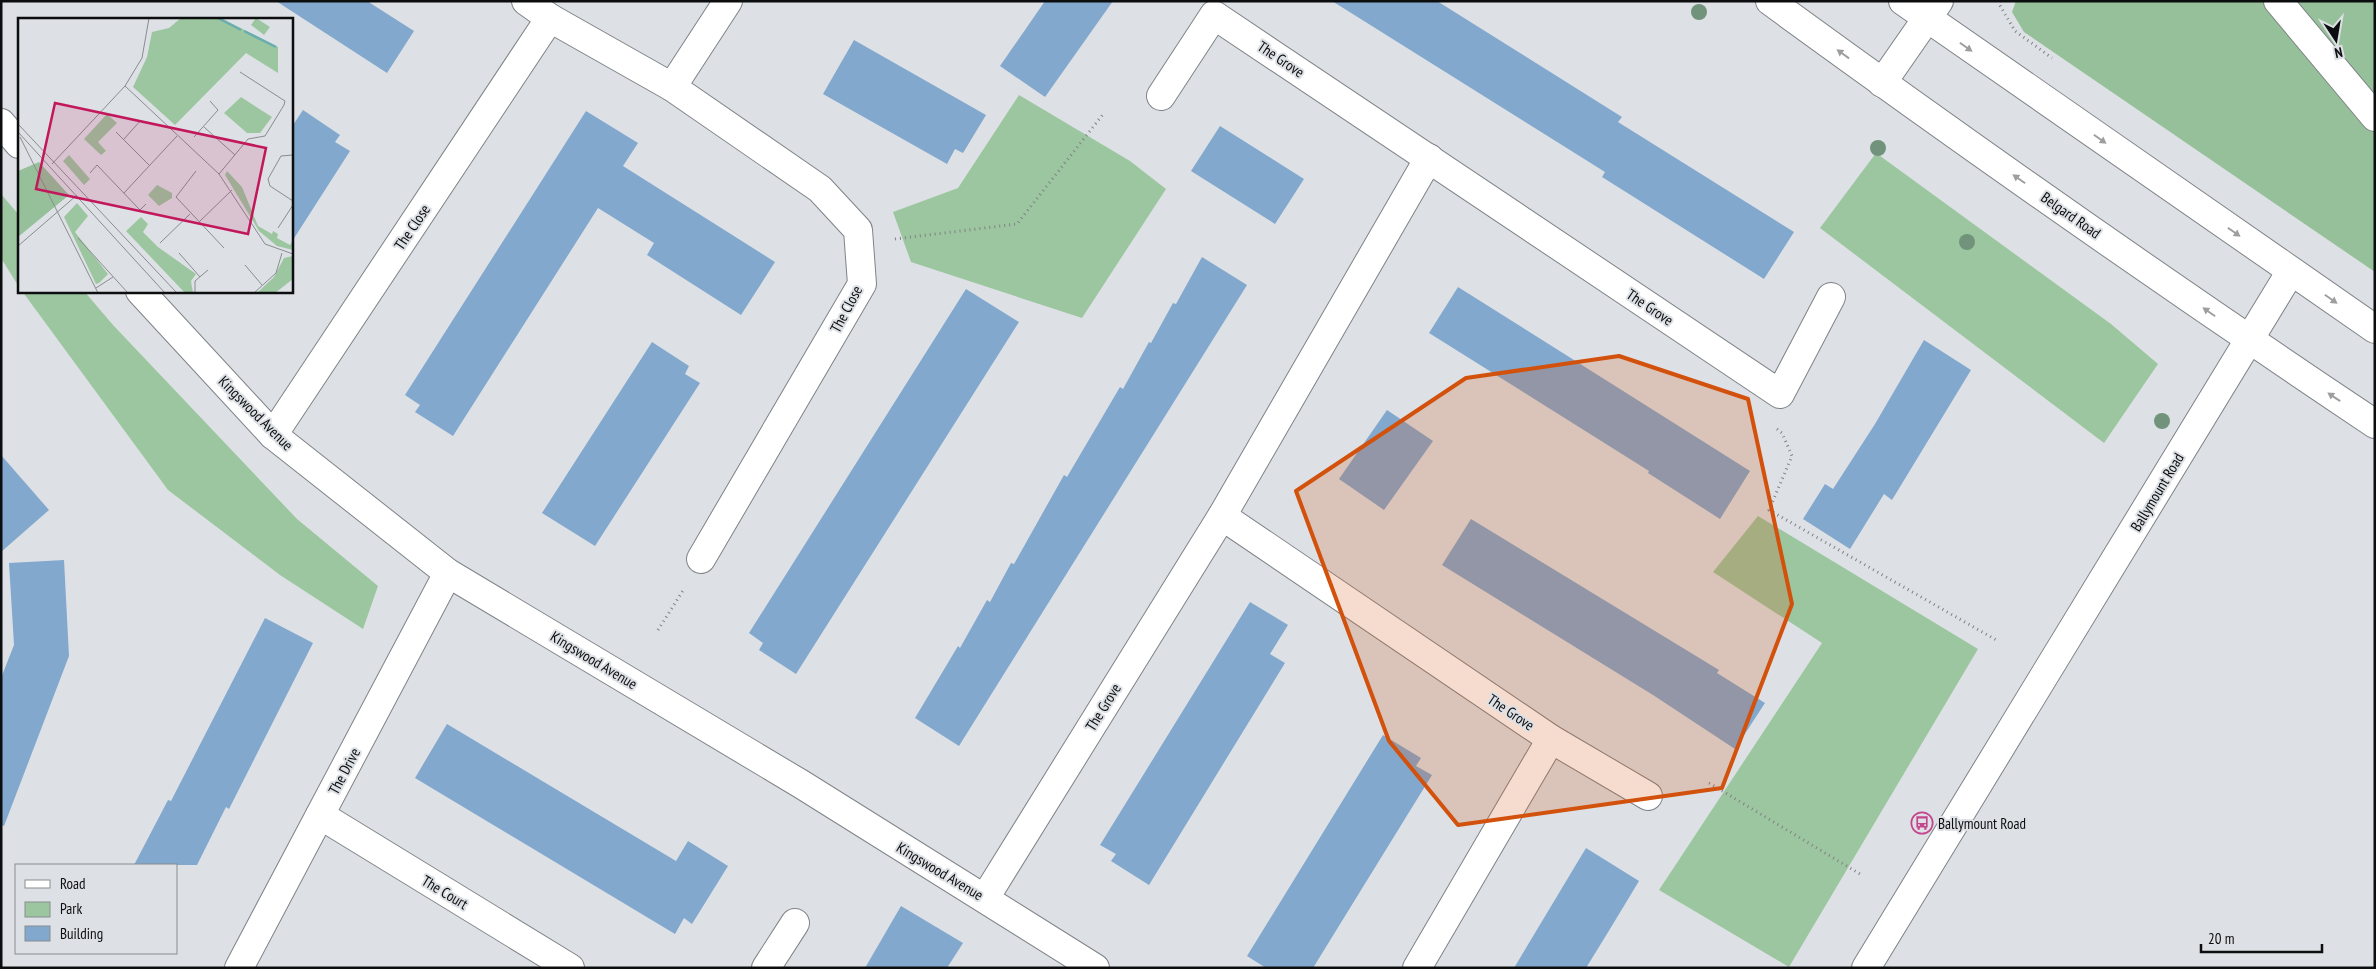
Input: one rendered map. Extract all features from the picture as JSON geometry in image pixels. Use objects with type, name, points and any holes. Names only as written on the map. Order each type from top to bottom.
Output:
[{"type":"street","name":"The Close","points":[[526,1],[550,18],[672,87],[820,189],[858,230],[862,284],[701,559]]},
{"type":"street","points":[[672,87],[728,1]]},
{"type":"street","name":"Belgard Road","points":[[1770,1],[1882,83],[2249,340],[2375,424]]},
{"type":"street","points":[[1902,1],[1932,10],[2291,271],[2375,329]]},
{"type":"street","points":[[2278,1],[2375,117]]},
{"type":"street","points":[[1882,83],[1932,10]]},
{"type":"street","name":"The Grove","points":[[1161,96],[1214,15],[1780,394],[1831,297]]},
{"type":"street","name":"The Close","points":[[273,435],[550,18]]},
{"type":"street","points":[[1,123],[18,143]]},
{"type":"street","name":"The Grove","points":[[985,898],[1222,516],[1429,158]]},
{"type":"street","name":"Ballymount Road","points":[[1866,968],[2291,271]]},
{"type":"street","name":"Kingswood Avenue","points":[[141,292],[273,435],[448,574],[801,784],[1095,968]]},
{"type":"street","name":"The Grove","points":[[1222,516],[1551,739],[1648,796]]},
{"type":"street","name":"The Drive","points":[[239,968],[448,574]]},
{"type":"street","name":"The Grove","points":[[1417,968],[1551,739]]},
{"type":"street","name":"The Court","points":[[320,816],[570,968]]},
{"type":"street","points":[[766,968],[795,923]]},
{"type":"path","points":[[895,239],[1017,224],[1104,113]]},
{"type":"path","points":[[1770,424],[1782,433],[1792,456],[1769,510],[1998,640]]},
{"type":"path","points":[[658,630],[687,584]]},
{"type":"path","points":[[1709,783],[1860,874]]},
{"type":"highlighted area","points":[[1619,356],[1748,399],[1792,604],[1722,788],[1458,825],[1389,741],[1296,491],[1466,378]]},
{"type":"green space","points":[[2016,1],[2375,1],[2375,272],[2024,32],[2012,12]]},
{"type":"green space","points":[[1019,95],[1130,161],[1166,189],[1082,318],[911,262],[893,212],[958,188]]},
{"type":"green space","points":[[1876,153],[2111,324],[2158,364],[2104,443],[1820,228]]},
{"type":"green space","points":[[1,194],[18,214],[18,285],[1,258]]},
{"type":"green space","points":[[23,292],[85,292],[113,325],[297,519],[378,586],[363,629],[280,575],[168,490]]},
{"type":"green space","points":[[1758,516],[1978,649],[1789,967],[1659,890],[1822,643],[1713,572]]},
{"type":"building","points":[[276,1],[367,1],[414,31],[387,73]]},
{"type":"building","points":[[1045,1],[1113,1],[1045,97],[1000,66]]},
{"type":"building","points":[[1332,1],[1437,1],[1622,117],[1618,122],[1794,232],[1764,279],[1602,177],[1605,172]]},
{"type":"building","points":[[854,40],[986,115],[963,153],[955,149],[947,164],[823,94]]},
{"type":"building","points":[[303,110],[340,135],[335,142],[350,151],[292,241],[292,126]]},
{"type":"building","points":[[586,111],[638,143],[623,166],[775,262],[741,315],[647,255],[654,243],[598,208],[453,436],[415,412],[420,405],[405,395]]},
{"type":"building","points":[[1220,126],[1304,179],[1275,224],[1191,171]]},
{"type":"building","points":[[1202,257],[1247,285],[959,746],[915,718],[958,646],[960,648],[987,600],[990,602],[1011,563],[1014,564],[1064,475],[1067,477],[1120,387],[1123,389],[1173,303],[1176,304]]},
{"type":"building","points":[[1458,287],[1750,471],[1720,519],[1648,473],[1649,471],[1429,333]]},
{"type":"building","points":[[966,289],[1019,322],[796,674],[759,650],[763,643],[749,633]]},
{"type":"building","points":[[1924,340],[1971,370],[1892,500],[1884,494],[1850,549],[1803,519],[1825,484],[1833,489],[1875,424]]},
{"type":"building","points":[[652,342],[689,366],[685,374],[700,383],[595,546],[542,513]]},
{"type":"building","points":[[1387,410],[1433,441],[1384,510],[1339,479]]},
{"type":"building","points":[[1,455],[49,510],[1,552]]},
{"type":"building","points":[[1471,519],[1719,670],[1717,673],[1765,703],[1735,749],[1653,695],[1442,565]]},
{"type":"building","points":[[64,560],[69,656],[4,826],[1,825],[1,678],[14,645],[9,563]]},
{"type":"building","points":[[1250,602],[1288,625],[1270,654],[1285,663],[1149,885],[1111,861],[1116,854],[1100,845]]},
{"type":"building","points":[[265,618],[313,643],[229,809],[226,807],[197,865],[135,864],[168,800],[171,801]]},
{"type":"building","points":[[447,724],[676,861],[688,841],[728,866],[692,924],[684,918],[675,934],[415,778]]},
{"type":"building","points":[[1383,735],[1421,758],[1416,766],[1432,775],[1313,968],[1266,968],[1247,956]]},
{"type":"building","points":[[1586,848],[1639,881],[1586,968],[1514,968]]},
{"type":"building","points":[[901,906],[963,943],[947,968],[865,968]]},
{"type":"place","name":"Ballymount Road","points":[[1922,823]]}]
